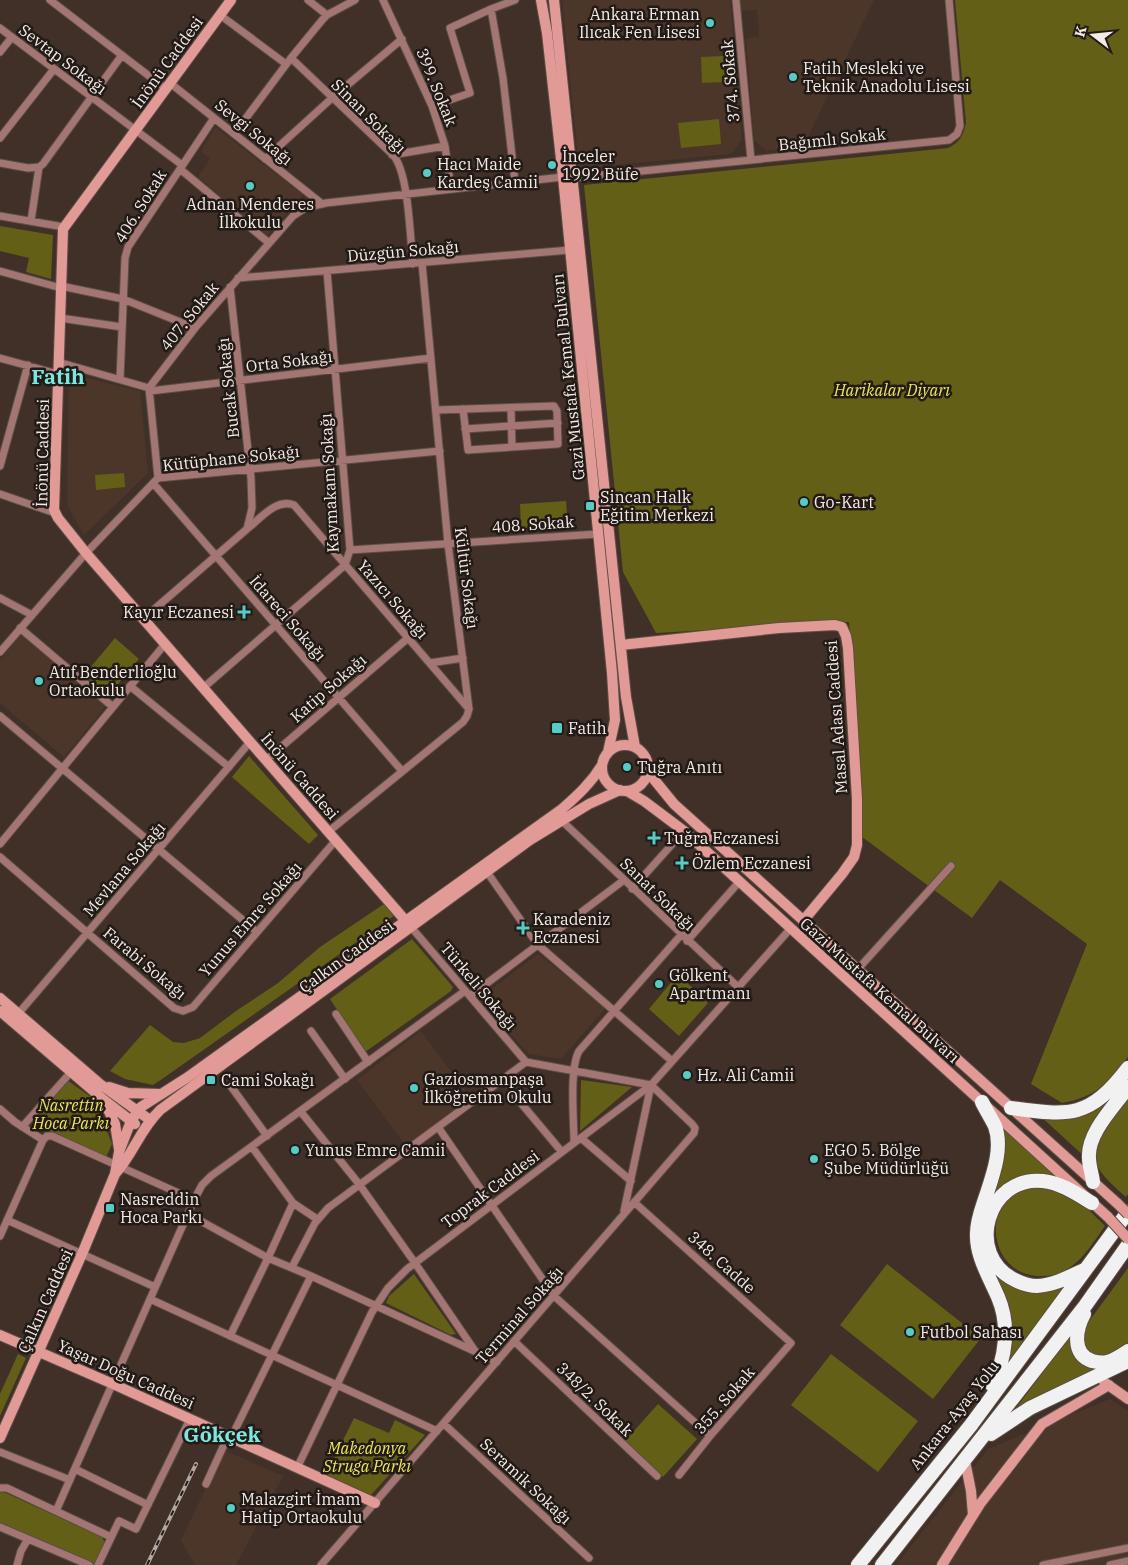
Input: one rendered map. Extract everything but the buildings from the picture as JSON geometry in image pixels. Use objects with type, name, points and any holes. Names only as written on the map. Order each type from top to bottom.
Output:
[{"type":"highway","points":[[1011,1108],[1060,1113],[1086,1108],[1105,1096],[1128,1068]]},
{"type":"highway","points":[[1093,1182],[1089,1158],[1090,1143],[1096,1131],[1128,1087]]},
{"type":"highway","points":[[971,1425],[1000,1370],[1005,1330],[999,1298],[981,1260],[976,1232],[997,1160],[998,1139],[995,1126],[982,1102]]},
{"type":"highway","points":[[1084,1270],[1056,1282],[1036,1286],[1020,1282],[1006,1276],[994,1264],[988,1247],[986,1231],[994,1206],[1002,1195],[1022,1183],[1043,1181],[1060,1185],[1092,1202]]},
{"type":"highway","name":"Ankara-Ayaş Yolu","points":[[858,1565],[971,1425],[1084,1270],[1125,1210]]},
{"type":"highway","points":[[882,1565],[965,1461],[1100,1285],[1128,1245]]},
{"type":"highway","points":[[1100,1285],[1080,1322],[1077,1340],[1078,1347],[1081,1354],[1095,1362],[1107,1362],[1128,1351]]},
{"type":"highway","points":[[980,1441],[1030,1408],[1103,1381],[1128,1361]]},
{"type":"main road","name":"İnönü Caddesi","points":[[231,0],[64,227],[58,362],[55,513],[86,553],[408,924]]},
{"type":"main road","name":"Gazi Mustafa Kemal Bulvarı","points":[[541,0],[567,178],[626,697],[635,747]]},
{"type":"main road","name":"Gazi Mustafa Kemal Bulvarı","points":[[554,0],[567,178],[570,250],[615,720],[608,752]]},
{"type":"main road","name":"Masal Adası Caddesi","points":[[620,645],[779,628],[834,625],[842,627],[848,648],[857,799],[857,845],[854,857],[846,869],[803,921]]},
{"type":"main road","points":[[621,745],[635,747],[645,756],[648,764],[648,772],[645,779],[640,785],[623,791],[614,788],[604,779],[602,765],[608,752],[621,745]]},
{"type":"main road","name":"Çalkın Caddesi","points":[[0,1438],[82,1254],[117,1168],[150,1120],[187,1090],[562,809],[592,782],[602,765]]},
{"type":"main road","name":"Gazi Mustafa Kemal Bulvarı","points":[[648,772],[674,804],[1125,1210]]},
{"type":"main road","name":"Gazi Mustafa Kemal Bulvarı","points":[[623,791],[644,801],[684,831],[1092,1202],[1128,1239]]},
{"type":"main road","name":"Çalkın Caddesi","points":[[117,1168],[119,1152],[131,1121],[138,1111],[159,1094],[188,1077],[561,820],[589,804],[623,791]]},
{"type":"main road","points":[[0,998],[100,1084],[150,1120]]},
{"type":"main road","points":[[0,1011],[143,1131]]},
{"type":"main road","points":[[100,1084],[128,1093],[159,1094]]},
{"type":"main road","name":"Çalkın Caddesi","points":[[104,1100],[115,1124],[119,1152]]},
{"type":"main road","name":"Yaşar Doğu Caddesi","points":[[0,1336],[113,1384],[375,1503]]},
{"type":"main road","points":[[942,1565],[973,1515],[1042,1424],[1103,1381],[1128,1399]]},
{"type":"main road","points":[[965,1461],[973,1515]]},
{"type":"street","name":"Sevgi Sokağı","points":[[50,0],[122,55],[214,118],[321,203]]},
{"type":"street","points":[[308,0],[327,15]]},
{"type":"street","points":[[234,134],[289,61],[327,15],[355,0]]},
{"type":"street","name":"399. Sokak","points":[[384,0],[432,106],[445,146],[451,189]]},
{"type":"street","points":[[432,106],[470,93],[450,28],[490,9],[515,0]]},
{"type":"street","name":"374. Sokak","points":[[736,0],[751,160]]},
{"type":"street","name":"Bağımlı Sokak","points":[[451,189],[950,140],[957,134],[960,126],[949,0]]},
{"type":"street","points":[[490,9],[503,78],[515,182]]},
{"type":"street","name":"Sinan Sokağı","points":[[220,15],[289,61],[392,154],[400,166],[405,194],[412,264]]},
{"type":"street","name":"Sevtap Sokağı","points":[[0,28],[135,130],[269,243]]},
{"type":"street","points":[[0,52],[12,37]]},
{"type":"street","points":[[265,159],[332,98],[402,39]]},
{"type":"street","points":[[0,163],[28,168],[39,167],[43,164],[122,55]]},
{"type":"street","points":[[2,133],[54,69]]},
{"type":"street","name":"406. Sokak","points":[[120,379],[125,258],[130,243],[214,118]]},
{"type":"street","points":[[392,154],[445,146]]},
{"type":"street","points":[[31,222],[39,167]]},
{"type":"street","name":"407. Sokak","points":[[149,389],[195,328],[298,212],[309,206],[321,203],[451,189]]},
{"type":"street","points":[[0,216],[64,227]]},
{"type":"street","name":"Düzgün Sokağı","points":[[238,278],[570,250]]},
{"type":"street","name":"Kültür Sokağı","points":[[422,263],[448,544],[469,709]]},
{"type":"street","points":[[0,271],[61,287],[123,299],[195,328]]},
{"type":"street","name":"Kaymakam Sokağı","points":[[203,688],[345,565],[350,550],[327,271]]},
{"type":"street","name":"Bucak Sokağı","points":[[230,287],[250,469],[252,508],[247,529]]},
{"type":"street","points":[[60,318],[122,327]]},
{"type":"street","points":[[0,358],[58,374]]},
{"type":"street","name":"Orta Sokağı","points":[[149,389],[431,358]]},
{"type":"street","points":[[58,362],[149,389],[155,481]]},
{"type":"street","points":[[0,466],[28,365]]},
{"type":"street","points":[[437,410],[463,409],[511,408],[554,406],[557,411],[558,444],[468,450],[463,409]]},
{"type":"street","points":[[511,408],[512,447]]},
{"type":"street","points":[[465,429],[558,423]]},
{"type":"street","name":"Kütüphane Sokağı","points":[[0,652],[86,553],[155,481],[250,469],[440,451]]},
{"type":"street","name":"İdareci Sokağı","points":[[155,481],[216,556],[402,771]]},
{"type":"street","points":[[0,494],[55,513]]},
{"type":"street","name":"Yazıcı Sokağı","points":[[247,529],[276,506],[284,503],[292,504],[469,709]]},
{"type":"street","points":[[144,619],[247,529]]},
{"type":"street","name":"408. Sokak","points":[[350,550],[598,534]]},
{"type":"street","points":[[0,598],[32,615]]},
{"type":"street","points":[[20,628],[113,707]]},
{"type":"street","name":"Katip Sokağı","points":[[266,760],[408,638]]},
{"type":"street","points":[[0,844],[165,644]]},
{"type":"street","points":[[430,663],[463,658]]},
{"type":"street","points":[[130,686],[229,767]]},
{"type":"street","points":[[328,832],[462,722],[467,716],[469,709]]},
{"type":"street","points":[[0,716],[257,932]]},
{"type":"street","name":"Mevlana Sokağı","points":[[18,1014],[250,742]]},
{"type":"street","name":"Sanat Sokağı","points":[[561,820],[738,988]]},
{"type":"street","points":[[632,888],[684,831]]},
{"type":"street","name":"Yunus Emre Sokağı","points":[[183,1011],[193,1007],[336,840]]},
{"type":"street","name":"Farabi Sokağı","points":[[0,857],[174,1008],[183,1011]]},
{"type":"street","points":[[858,969],[951,866]]},
{"type":"street","points":[[487,872],[538,944],[672,1061]]},
{"type":"street","points":[[56,1511],[194,1200],[207,1179],[368,1062],[538,944],[624,880]]},
{"type":"street","points":[[687,941],[740,882]]},
{"type":"street","name":"Türkeli Sokağı","points":[[408,924],[526,1062]]},
{"type":"street","name":"Toprak Caddesi","points":[[297,1468],[376,1305],[392,1283],[415,1263],[651,1085],[791,928]]},
{"type":"street","points":[[574,1143],[574,1071],[579,1051],[681,935]]},
{"type":"street","points":[[336,1014],[368,1062]]},
{"type":"street","points":[[311,1031],[345,1079]]},
{"type":"street","points":[[292,1267],[317,1219],[328,1208],[526,1062],[651,1085],[624,1214]]},
{"type":"street","points":[[22,1127],[71,1072]]},
{"type":"street","points":[[506,1078],[515,1096],[562,1152]]},
{"type":"street","points":[[230,1085],[267,1136]]},
{"type":"street","name":"Terminal Sokağı","points":[[321,1565],[694,1133],[695,1128],[692,1124],[651,1085]]},
{"type":"street","points":[[0,1109],[22,1127],[45,1138],[52,1136],[117,1168],[194,1200]]},
{"type":"street","points":[[301,1112],[359,1184],[475,1351]]},
{"type":"street","points":[[438,1127],[554,1296],[710,1436]]},
{"type":"street","points":[[1,1232],[45,1138]]},
{"type":"street","points":[[581,1138],[631,1181]]},
{"type":"street","points":[[252,1148],[293,1203],[317,1219]]},
{"type":"street","name":"348. Cadde","points":[[634,1202],[791,1343]]},
{"type":"street","points":[[230,1336],[293,1203]]},
{"type":"street","points":[[188,1214],[268,1258],[376,1305],[497,1362]]},
{"type":"street","points":[[7,1220],[155,1287]]},
{"type":"street","points":[[206,1484],[312,1276]]},
{"type":"street","points":[[150,1299],[437,1431]]},
{"type":"street","name":"348/2. Sokak","points":[[514,1342],[657,1476]]},
{"type":"street","name":"355. Sokak","points":[[679,1475],[710,1436],[791,1343]]},
{"type":"street","points":[[98,1565],[119,1521],[136,1529],[190,1419]]},
{"type":"street","name":"Seramik Sokağı","points":[[444,1424],[589,1558]]},
{"type":"street","points":[[0,1452],[70,1480]]},
{"type":"street","points":[[75,1469],[148,1505]]},
{"type":"street","points":[[0,1488],[7,1488],[112,1537]]},
{"type":"street","points":[[0,1527],[89,1565]]},
{"type":"street","points":[[17,1565],[21,1551],[28,1539]]},
{"type":"street","points":[[1043,1565],[1128,1548]]},
{"type":"street","points":[[1110,1565],[1128,1561]]},
{"type":"shaded area","points":[[562,0],[730,0],[742,140],[731,154],[585,168],[579,167]]},
{"type":"shaded area","name":"Fatih Mesleki ve Teknik Anadolu Lisesi","points":[[740,0],[874,0],[803,147],[766,151],[754,140],[746,38],[759,37],[757,10],[741,11]]},
{"type":"shaded area","name":"Adnan Menderes İlkokulu","points":[[215,127],[303,195],[267,236],[198,177],[210,159],[201,151]]},
{"type":"shaded area","points":[[69,374],[140,391],[148,473],[84,535],[67,505]]},
{"type":"shaded area","name":"Atıf Benderlioğlu Ortaokulu","points":[[22,634],[106,706],[64,757],[0,703],[0,660]]},
{"type":"shaded area","points":[[538,954],[605,1006],[604,1010],[561,1059],[529,1054],[478,999]]},
{"type":"shaded area","name":"Gaziosmanpaşa İlköğretim Okulu","points":[[421,1031],[470,1097],[406,1146],[357,1080]]},
{"type":"shaded area","points":[[1110,1399],[1128,1411],[1128,1565],[896,1565],[988,1449]]},
{"type":"shaded area","name":"Malazgirt İmam Hatip Ortaokulu","points":[[224,1450],[283,1476],[236,1565],[195,1565],[181,1540]]},
{"type":"green space","name":"Harikalar Diyarı","points":[[955,0],[1128,0],[1128,1057],[1114,1075],[1100,1088],[1084,1097],[1062,1103],[1031,1084],[1087,944],[1000,880],[972,918],[862,837],[849,622],[656,633],[623,572],[584,185],[948,148],[960,138],[966,123]]},
{"type":"green space","points":[[724,56],[725,82],[702,83],[701,57]]},
{"type":"green space","points":[[719,119],[721,144],[681,148],[678,123]]},
{"type":"green space","points":[[0,226],[53,235],[51,279],[26,272],[29,258],[0,251]]},
{"type":"green space","points":[[124,473],[125,487],[96,490],[95,475]]},
{"type":"green space","points":[[566,501],[568,526],[521,528],[520,504]]},
{"type":"green space","points":[[115,638],[139,659],[108,696],[84,675]]},
{"type":"green space","points":[[249,756],[318,835],[309,844],[232,777]]},
{"type":"green space","points":[[384,904],[395,915],[153,1085],[125,1079],[110,1071],[150,1025],[173,1042],[184,1043],[200,1038],[278,983],[320,947]]},
{"type":"green space","points":[[412,939],[453,987],[451,991],[365,1052],[330,999]]},
{"type":"green space","points":[[678,974],[708,1003],[679,1036],[649,1009]]},
{"type":"green space","name":"Nasrettin Hoca Parkı","points":[[67,1080],[95,1100],[112,1144],[106,1157],[30,1122]]},
{"type":"green space","points":[[581,1080],[632,1087],[580,1131]]},
{"type":"green space","points":[[1119,1089],[1085,1157],[1038,1114],[1054,1115]]},
{"type":"green space","points":[[1128,1098],[1128,1194],[1126,1197],[1099,1169],[1096,1160],[1096,1150],[1098,1140],[1103,1131]]},
{"type":"green space","points":[[1001,1124],[1059,1176],[1032,1174],[1022,1175],[1014,1179],[1007,1185],[987,1214],[1004,1154],[1005,1140]]},
{"type":"green space","points":[[1040,1184],[1079,1200],[1105,1226],[1080,1259],[1060,1273],[1049,1276],[1037,1276],[1021,1272],[1009,1264],[1001,1252],[996,1238],[996,1223],[1000,1209],[1008,1197],[1023,1188]]},
{"type":"green space","points":[[985,1250],[1016,1282],[1070,1281],[1007,1366],[1009,1305]]},
{"type":"green space","name":"Futbol Sahası","points":[[887,1264],[981,1338],[933,1399],[840,1325]]},
{"type":"green space","points":[[1128,1268],[1128,1344],[1106,1355],[1090,1353],[1085,1346],[1084,1339],[1087,1324]]},
{"type":"green space","points":[[414,1274],[456,1334],[451,1335],[386,1303],[389,1296]]},
{"type":"green space","points":[[1072,1334],[1098,1368],[1013,1412]]},
{"type":"green space","points":[[18,1354],[26,1358],[0,1416],[0,1394]]},
{"type":"green space","points":[[831,1354],[918,1421],[878,1472],[791,1405]]},
{"type":"green space","points":[[658,1404],[697,1439],[663,1477],[624,1442]]},
{"type":"green space","name":"Makedonya Struga Parkı","points":[[354,1418],[389,1433],[395,1420],[425,1435],[371,1495],[326,1475]]},
{"type":"green space","points":[[0,1492],[6,1493],[102,1537],[105,1543],[95,1564],[0,1524]]},
{"type":"railway","points":[[147,1565],[196,1464]]},
{"type":"place","name":"Ankara Erman Ilıcak Fen Lisesi","points":[[710,23]]},
{"type":"place","name":"Fatih Mesleki ve Teknik Anadolu Lisesi","points":[[793,77]]},
{"type":"place","name":"İnceler 1992 Büfe","points":[[552,165]]},
{"type":"place","name":"Hacı Maide Kardeş Camii","points":[[427,173]]},
{"type":"place","name":"Adnan Menderes İlkokulu","points":[[250,186]]},
{"type":"place","name":"Go-Kart","points":[[804,502]]},
{"type":"place","name":"Sincan Halk Eğitim Merkezi","points":[[590,506]]},
{"type":"place","name":"Kayır Eczanesi","points":[[244,612]]},
{"type":"place","name":"Atıf Benderlioğlu Ortaokulu","points":[[39,681]]},
{"type":"place","name":"Fatih","points":[[557,728]]},
{"type":"place","name":"Tuğra Anıtı","points":[[627,767]]},
{"type":"place","name":"Tuğra Eczanesi","points":[[654,838]]},
{"type":"place","name":"Özlem Eczanesi","points":[[682,863]]},
{"type":"place","name":"Karadeniz Eczanesi","points":[[523,928]]},
{"type":"place","name":"Gölkent Apartmanı","points":[[659,984]]},
{"type":"place","name":"Hz. Ali Camii","points":[[687,1075]]},
{"type":"place","name":"Cami Sokağı","points":[[211,1080]]},
{"type":"place","name":"Gaziosmanpaşa İlköğretim Okulu","points":[[414,1088]]},
{"type":"place","name":"Yunus Emre Camii","points":[[295,1150]]},
{"type":"place","name":"EGO 5. Bölge Şube Müdürlüğü","points":[[814,1159]]},
{"type":"place","name":"Nasreddin Hoca Parkı","points":[[110,1208]]},
{"type":"place","name":"Futbol Sahası","points":[[910,1332]]},
{"type":"place","name":"Malazgirt İmam Hatip Ortaokulu","points":[[231,1508]]},
{"type":"district","name":"Fatih","points":[[58,377]]},
{"type":"district","name":"Gökçek","points":[[222,1435]]}]
